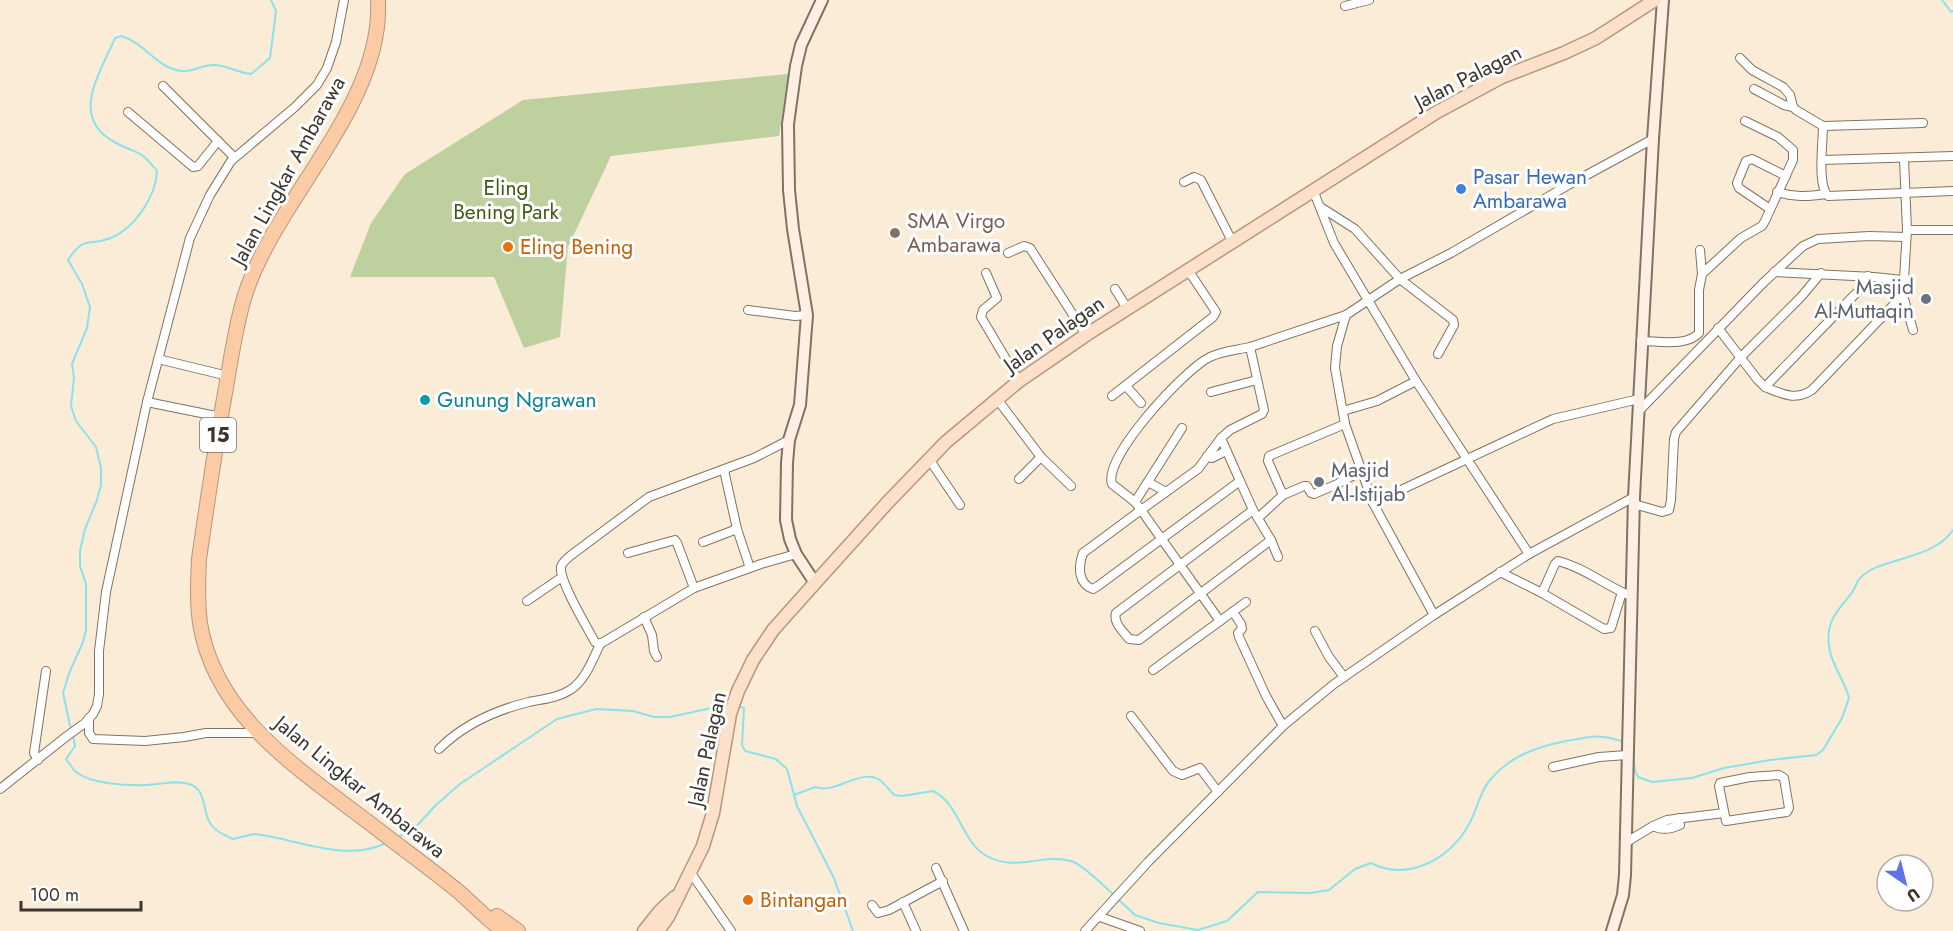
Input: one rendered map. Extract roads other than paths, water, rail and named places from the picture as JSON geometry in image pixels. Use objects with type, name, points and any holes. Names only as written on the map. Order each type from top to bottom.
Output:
[{"type":"highway","name":"Jalan Lingkar Ambarawa","points":[[378,0],[375,38],[365,72],[338,128],[271,236],[245,295],[228,376],[199,559],[197,590],[200,624],[209,658],[222,685],[240,713],[259,733],[294,765],[459,893],[503,931]]},
{"type":"highway","name":"Jalan Lingkar Ambarawa","points":[[459,893],[518,931]]},
{"type":"main road","name":"Jalan Palagan","points":[[658,931],[668,917],[704,846],[713,813],[730,714],[753,660],[773,630],[814,583],[929,459],[1019,381],[1232,241],[1464,96],[1502,77],[1596,38],[1655,0]]},
{"type":"main road","name":"Jalan Palagan","points":[[644,931],[660,911],[680,893]]},
{"type":"street","points":[[0,789],[89,718],[97,706],[99,651],[106,592],[147,402],[190,238],[210,195],[234,157],[295,107],[317,85],[327,68],[336,42],[344,0]]},
{"type":"street","points":[[814,583],[796,554],[786,520],[789,440],[800,405],[807,315],[789,190],[789,124],[801,45],[822,0]]},
{"type":"street","points":[[1345,6],[1369,0]]},
{"type":"street","points":[[1612,931],[1623,895],[1625,875],[1626,594],[1634,501],[1641,340],[1663,0]]},
{"type":"street","points":[[1740,58],[1752,70],[1783,87],[1790,95],[1793,107]]},
{"type":"street","points":[[162,86],[234,157]]},
{"type":"street","points":[[1754,89],[1784,105],[1793,107],[1823,126],[1923,123]]},
{"type":"street","points":[[128,112],[193,166],[198,166],[204,161],[218,141]]},
{"type":"street","points":[[1701,274],[1741,238],[1762,226],[1793,160],[1793,150],[1778,137],[1745,121]]},
{"type":"street","points":[[1823,126],[1822,184],[1825,194]]},
{"type":"street","points":[[1220,621],[1136,502],[1110,480],[1121,453],[1148,414],[1193,368],[1210,357],[1250,347],[1346,315],[1400,279],[1451,253],[1653,139]]},
{"type":"street","points":[[1823,160],[1953,156]]},
{"type":"street","points":[[1770,209],[1738,188],[1737,183],[1746,161],[1752,159],[1786,176]]},
{"type":"street","points":[[1904,159],[1906,233],[1903,295],[1913,330]]},
{"type":"street","points":[[1184,182],[1194,177],[1201,180],[1232,241]]},
{"type":"street","points":[[1313,190],[1335,243],[1368,300],[1416,381],[1528,554]]},
{"type":"street","points":[[1777,192],[1808,197],[1825,194],[1833,196],[1953,191]]},
{"type":"street","points":[[1322,208],[1355,229],[1400,279],[1453,320],[1454,325],[1438,354]]},
{"type":"street","points":[[1638,412],[1718,328],[1803,246],[1818,239],[1953,230]]},
{"type":"street","points":[[1008,253],[1024,246],[1030,248],[1086,335]]},
{"type":"street","points":[[1641,340],[1687,341],[1695,338],[1699,333],[1700,250]]},
{"type":"street","points":[[1112,396],[1206,323],[1216,312],[1188,270]]},
{"type":"street","points":[[1774,272],[1821,273],[1903,280]]},
{"type":"street","points":[[986,273],[997,298],[983,310],[981,317],[1019,381]]},
{"type":"street","points":[[1085,931],[1148,862],[1283,726],[1344,677],[1528,554],[1634,501],[1666,512],[1670,508],[1676,432],[1741,357],[1801,297],[1821,273]]},
{"type":"street","points":[[1765,387],[1864,285],[1868,276]]},
{"type":"street","points":[[1114,289],[1127,308]]},
{"type":"street","points":[[1718,328],[1757,380],[1765,387],[1800,397],[1812,390],[1903,295]]},
{"type":"street","points":[[748,310],[795,316],[807,315]]},
{"type":"street","points":[[1346,315],[1337,346],[1335,368],[1345,424],[1373,503],[1434,615]]},
{"type":"street","points":[[1240,481],[1093,589],[1082,581],[1080,567],[1083,554],[1198,469],[1221,438],[1230,430],[1262,414],[1264,410],[1250,347]]},
{"type":"street","points":[[158,359],[228,376]]},
{"type":"street","points":[[1211,392],[1257,380]]},
{"type":"street","points":[[1342,411],[1377,401],[1416,381]]},
{"type":"street","points":[[1126,386],[1141,404]]},
{"type":"street","points":[[997,399],[1041,457],[1071,486]]},
{"type":"street","points":[[1373,503],[1553,419],[1639,399]]},
{"type":"street","points":[[147,402],[221,417]]},
{"type":"street","points":[[1283,495],[1268,460],[1269,456],[1345,424]]},
{"type":"street","points":[[1136,502],[1182,428]]},
{"type":"street","points":[[1221,438],[1253,510],[1271,540],[1278,557]]},
{"type":"street","points":[[600,644],[595,642],[562,577],[563,562],[649,497],[754,458],[789,440]]},
{"type":"street","points":[[1207,456],[1212,458],[1226,451]]},
{"type":"street","points":[[1019,479],[1041,457]]},
{"type":"street","points":[[929,459],[960,505]]},
{"type":"street","points":[[724,470],[737,529],[750,568]]},
{"type":"street","points":[[1258,518],[1283,495],[1306,485],[1314,494],[1362,471]]},
{"type":"street","points":[[1148,482],[1166,492]]},
{"type":"street","points":[[1253,510],[1116,613],[1118,626],[1129,639],[1135,641],[1144,636],[1271,540]]},
{"type":"street","points":[[703,542],[737,529]]},
{"type":"street","points":[[628,553],[675,540],[694,588]]},
{"type":"street","points":[[439,749],[456,734],[484,718],[571,690],[584,675],[600,644],[694,588],[796,554]]},
{"type":"street","points":[[1542,594],[1558,561],[1626,594]]},
{"type":"street","points":[[1500,572],[1608,630],[1626,594]]},
{"type":"street","points":[[527,601],[562,577]]},
{"type":"street","points":[[1153,670],[1246,602]]},
{"type":"street","points":[[1233,612],[1242,626],[1238,633],[1239,637],[1266,696],[1283,726]]},
{"type":"street","points":[[644,618],[652,635],[657,657]]},
{"type":"street","points":[[1315,631],[1344,677]]},
{"type":"street","points":[[38,760],[34,753],[46,671]]},
{"type":"street","points":[[1131,716],[1173,771],[1182,776],[1200,768],[1218,792]]},
{"type":"street","points":[[89,718],[89,734],[93,739],[145,741],[206,733],[259,733]]},
{"type":"street","points":[[1553,767],[1599,757],[1627,747]]},
{"type":"street","points":[[1779,775],[1784,778],[1789,808],[1786,813],[1726,820],[1724,813],[1720,783],[1750,777],[1779,775]]},
{"type":"street","points":[[1625,843],[1667,820],[1724,813]]},
{"type":"street","points":[[936,868],[964,931]]},
{"type":"street","points":[[691,873],[731,931]]},
{"type":"street","points":[[872,905],[878,913],[889,910],[943,881]]},
{"type":"street","points":[[903,902],[916,931]]},
{"type":"street","points":[[1100,917],[1136,930]]},
{"type":"waterway","points":[[71,730],[63,693],[86,630],[86,584],[80,566],[80,551],[85,529],[101,485],[101,468],[96,447],[76,421],[71,406],[74,378],[72,364],[87,328],[90,307],[82,284],[68,260],[83,244],[111,238],[128,227],[148,201],[153,191],[157,171],[139,153],[116,143],[102,133],[93,121],[91,108],[96,80],[115,38],[121,36],[128,38],[162,64],[175,70],[187,71],[214,65],[251,74],[270,58],[276,11],[271,0]]},
{"type":"waterway","points":[[1942,0],[1951,12],[1953,11]]},
{"type":"waterway","points":[[1633,755],[1638,777],[1652,782],[1692,778],[1724,768],[1816,755],[1823,750],[1842,718],[1849,698],[1830,652],[1828,634],[1836,613],[1860,578],[1869,571],[1932,548],[1953,530]]},
{"type":"waterway","points":[[396,838],[413,830],[460,784],[557,719],[596,709],[633,711],[654,717],[670,717],[730,704]]},
{"type":"waterway","points":[[738,706],[744,708],[742,745],[745,751],[776,759],[787,769],[797,806],[834,878],[853,931]]},
{"type":"waterway","points":[[73,735],[75,746],[66,759],[81,775],[89,779],[120,784],[147,785],[174,782],[189,784],[199,791],[212,826],[233,839],[254,834],[324,848],[356,851],[386,843]]},
{"type":"waterway","points":[[1118,899],[1135,915],[1159,923],[1198,930],[1227,921],[1258,892],[1311,893],[1329,890],[1355,869],[1371,863],[1399,870],[1426,864],[1439,857],[1460,838],[1471,820],[1486,785],[1515,759],[1544,746],[1589,737],[1607,737],[1624,742]]},
{"type":"waterway","points":[[794,795],[815,787],[832,787],[866,777],[874,777],[881,781],[894,795],[902,796],[933,791],[949,804],[970,840],[985,855],[996,860],[1018,863],[1049,859],[1071,861],[1087,871],[1114,895]]},
{"type":"place","name":"Pasar Hewan Ambarawa","points":[[1461,189]]},
{"type":"place","name":"SMA Virgo Ambarawa","points":[[895,233]]},
{"type":"place","name":"Eling Bening","points":[[508,247]]},
{"type":"place","name":"Masjid Al-Muttaqin","points":[[1926,299]]},
{"type":"place","name":"Gunung Ngrawan","points":[[425,400]]},
{"type":"place","name":"Masjid Al-Istijab","points":[[1319,482]]},
{"type":"place","name":"Bintangan","points":[[748,900]]},
{"type":"park label","name":"Eling Bening Park","points":[[506,200]]}]
